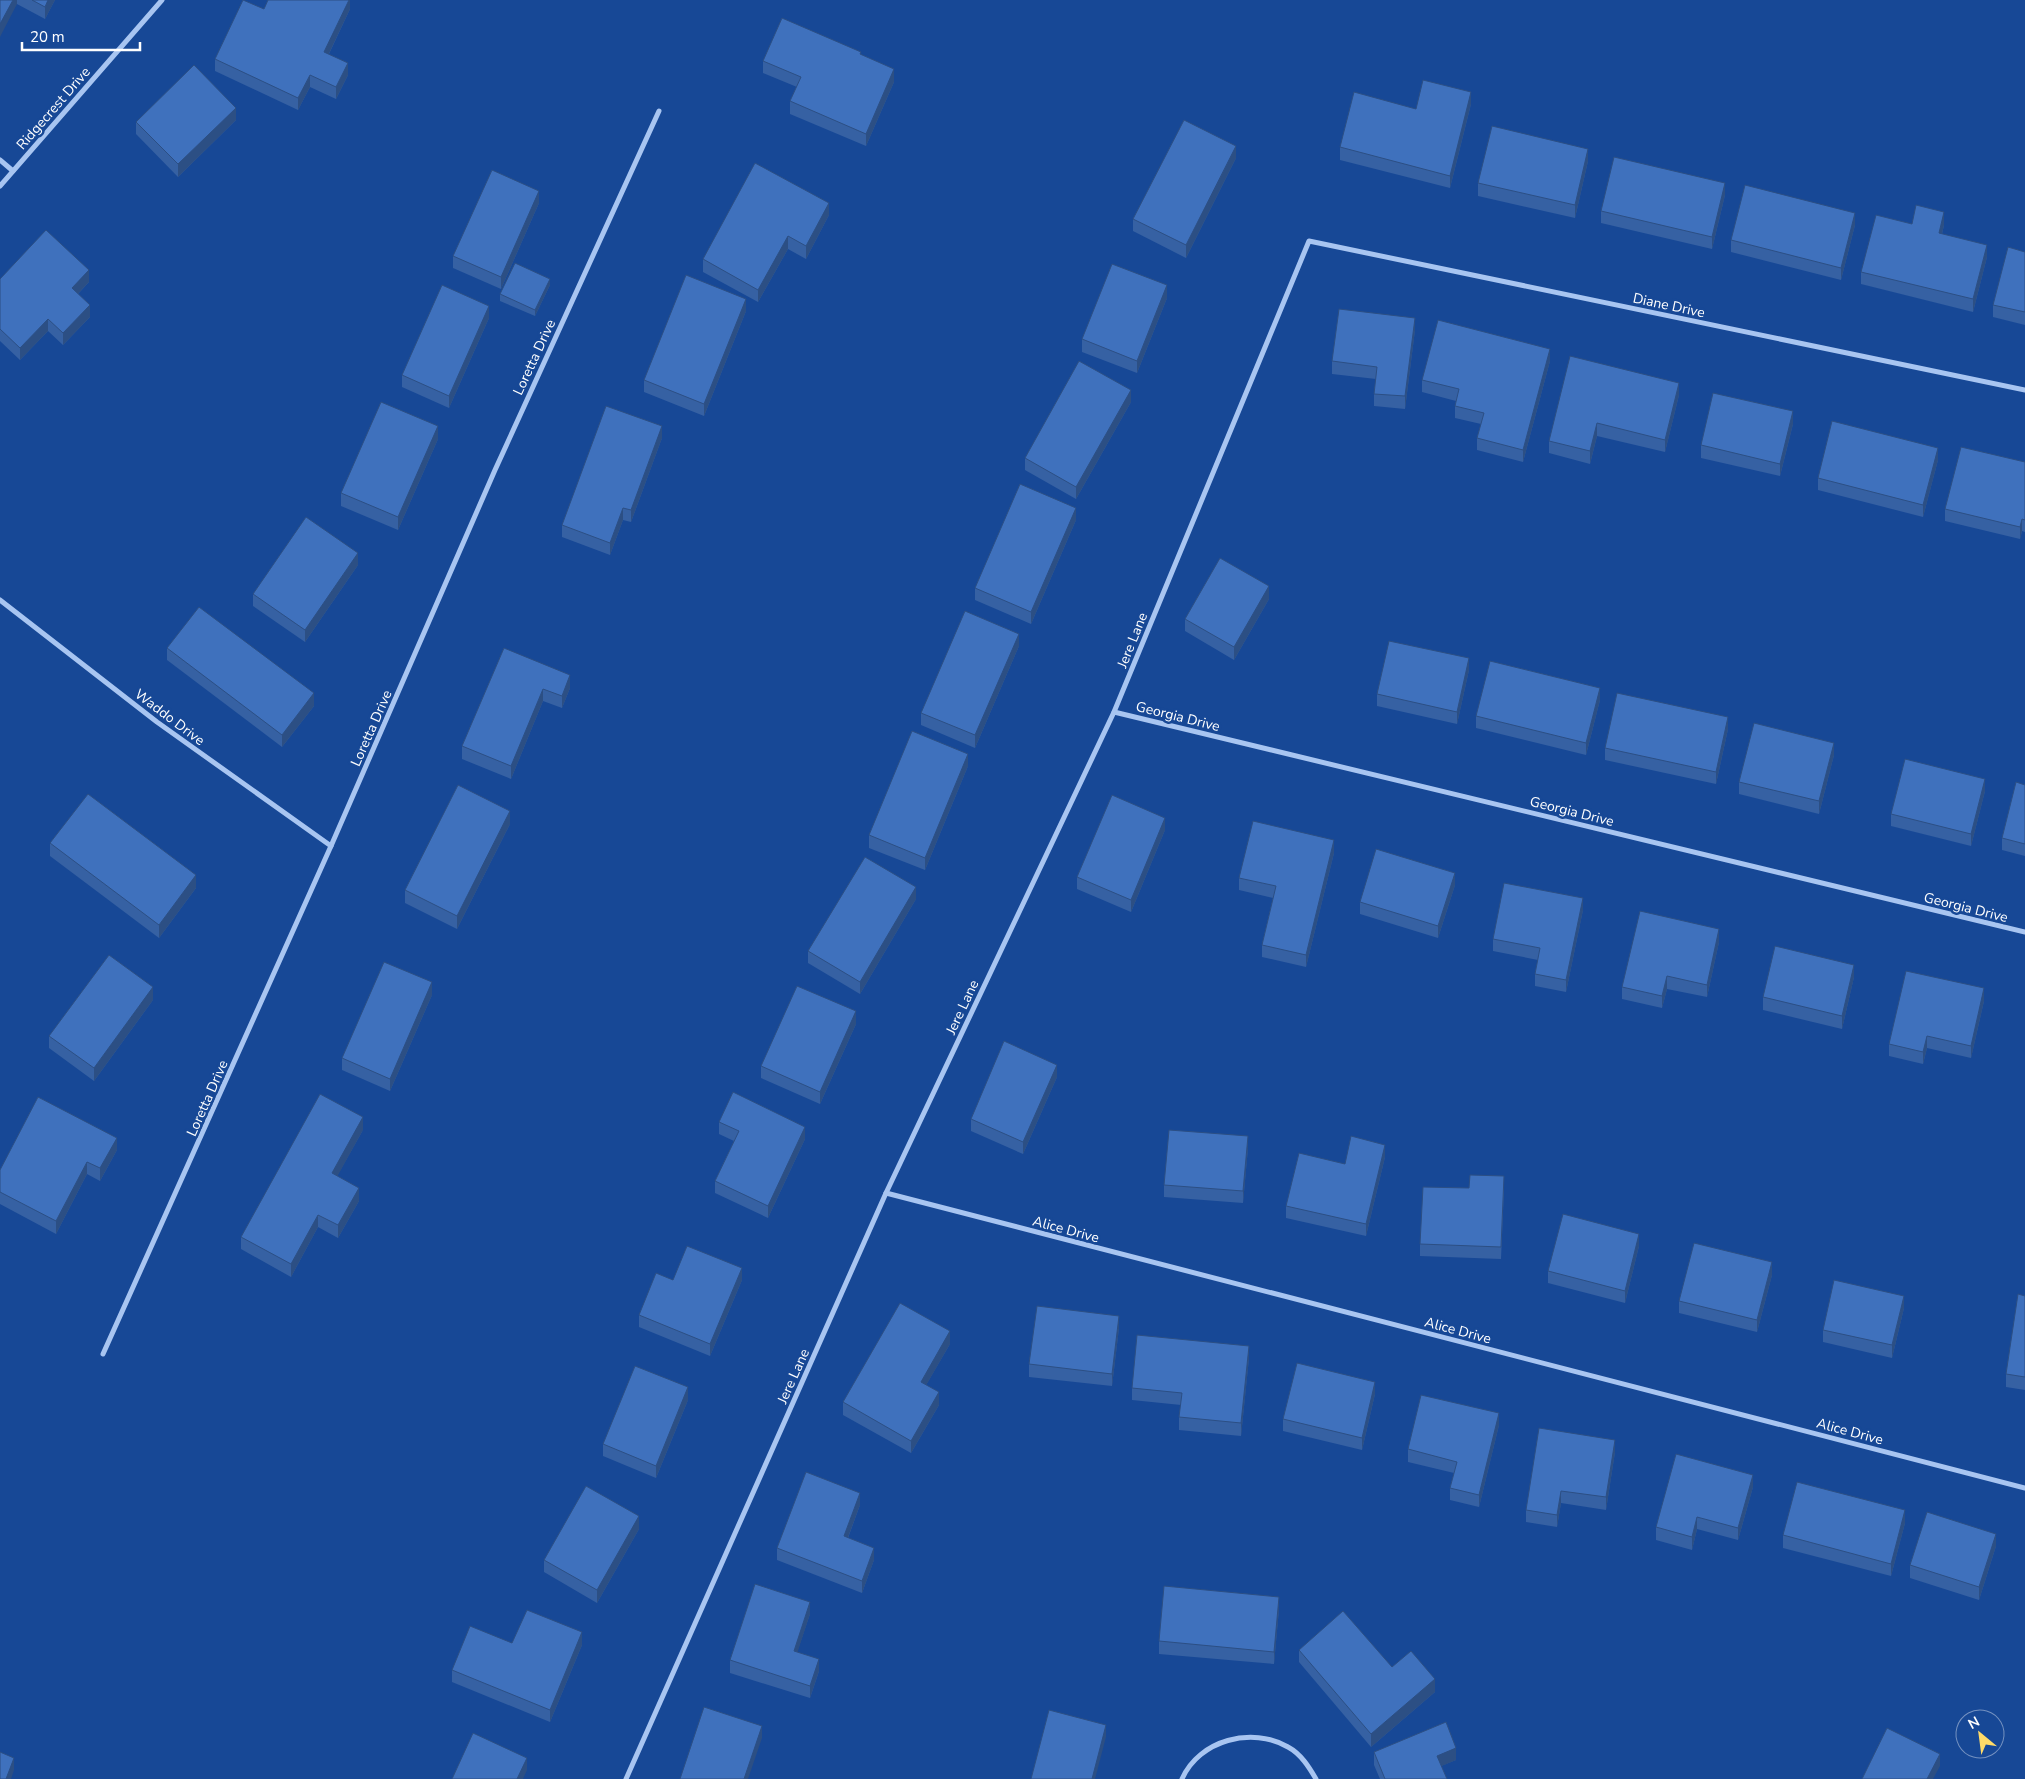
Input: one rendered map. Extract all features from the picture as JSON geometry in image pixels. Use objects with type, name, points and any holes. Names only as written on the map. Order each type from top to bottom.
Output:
[{"type":"street","name":"Ridgecrest Drive","points":[[0,186],[162,0]]},
{"type":"street","name":"Loretta Drive","points":[[104,1354],[331,846],[495,470],[659,111]]},
{"type":"street","points":[[0,160],[13,171]]},
{"type":"street","name":"Diane Drive","points":[[1309,242],[2025,390]]},
{"type":"street","name":"Jere Lane","points":[[626,1779],[886,1194],[1114,712],[1309,242]]},
{"type":"street","name":"Waddo Drive","points":[[0,600],[157,722],[331,846]]},
{"type":"street","name":"Georgia Drive","points":[[1114,712],[2025,932]]},
{"type":"street","name":"Alice Drive","points":[[886,1194],[2025,1488]]},
{"type":"street","points":[[1182,1779],[1198,1757],[1218,1743],[1242,1737],[1266,1738],[1289,1747],[1307,1764],[1316,1779]]},
{"type":"building","points":[[0,0],[13,0],[0,24]]},
{"type":"building","points":[[32,0],[48,0],[45,7]]},
{"type":"building","points":[[243,0],[264,9],[268,0],[349,0],[324,52],[348,63],[336,87],[310,75],[298,98],[215,59]]},
{"type":"building","points":[[782,18],[861,52],[860,54],[894,69],[866,134],[790,101],[801,77],[763,61]]},
{"type":"building","points":[[194,65],[236,108],[178,164],[136,122]]},
{"type":"building","points":[[1423,80],[1471,92],[1450,176],[1340,147],[1354,92],[1416,109]]},
{"type":"building","points":[[1184,120],[1236,146],[1186,245],[1133,219]]},
{"type":"building","points":[[1492,126],[1588,149],[1575,205],[1478,183]]},
{"type":"building","points":[[1614,157],[1725,183],[1712,237],[1601,211]]},
{"type":"building","points":[[755,163],[829,203],[806,246],[788,236],[758,290],[703,259]]},
{"type":"building","points":[[492,170],[539,191],[501,277],[453,256]]},
{"type":"building","points":[[1745,185],[1855,213],[1841,268],[1731,240]]},
{"type":"building","points":[[1916,205],[1944,212],[1939,233],[1987,245],[1973,299],[1861,272],[1876,215],[1912,224]]},
{"type":"building","points":[[46,230],[89,270],[72,288],[90,305],[63,333],[48,319],[20,348],[0,329],[0,279]]},
{"type":"building","points":[[2008,247],[2025,252],[2025,312],[1993,305]]},
{"type":"building","points":[[515,263],[550,279],[535,310],[500,294]]},
{"type":"building","points":[[1112,264],[1167,285],[1137,361],[1082,339]]},
{"type":"building","points":[[686,275],[746,299],[704,404],[644,380]]},
{"type":"building","points":[[442,285],[489,306],[449,396],[402,375]]},
{"type":"building","points":[[1339,309],[1415,318],[1405,396],[1374,394],[1377,367],[1332,361]]},
{"type":"building","points":[[1438,320],[1550,349],[1523,450],[1477,438],[1484,413],[1455,406],[1459,389],[1422,380]]},
{"type":"building","points":[[1570,356],[1679,383],[1665,440],[1597,423],[1590,451],[1549,441]]},
{"type":"building","points":[[1079,361],[1131,390],[1076,487],[1025,458]]},
{"type":"building","points":[[1713,393],[1793,411],[1780,464],[1701,445]]},
{"type":"building","points":[[381,402],[438,426],[398,517],[341,493]]},
{"type":"building","points":[[606,406],[662,426],[631,510],[623,508],[610,543],[562,525]]},
{"type":"building","points":[[1832,421],[1938,448],[1923,505],[1818,478]]},
{"type":"building","points":[[1961,447],[2025,462],[2025,520],[2022,519],[2020,527],[1945,509]]},
{"type":"building","points":[[1020,484],[1076,508],[1031,612],[975,588]]},
{"type":"building","points":[[306,517],[358,553],[305,630],[253,594]]},
{"type":"building","points":[[1220,558],[1269,586],[1234,647],[1185,619]]},
{"type":"building","points":[[199,607],[314,693],[282,735],[167,648]]},
{"type":"building","points":[[965,611],[1019,634],[975,735],[921,713]]},
{"type":"building","points":[[1389,641],[1469,658],[1457,712],[1377,694]]},
{"type":"building","points":[[504,648],[570,675],[562,696],[543,689],[511,766],[462,746]]},
{"type":"building","points":[[1490,661],[1600,688],[1586,743],[1476,716]]},
{"type":"building","points":[[1617,693],[1728,717],[1716,772],[1605,748]]},
{"type":"building","points":[[1754,723],[1834,743],[1819,801],[1739,782]]},
{"type":"building","points":[[912,731],[968,754],[925,858],[869,835]]},
{"type":"building","points":[[1905,759],[1985,779],[1971,834],[1891,814]]},
{"type":"building","points":[[2016,782],[2025,785],[2025,844],[2002,838]]},
{"type":"building","points":[[458,785],[510,811],[457,916],[405,890]]},
{"type":"building","points":[[88,794],[196,875],[159,925],[50,843]]},
{"type":"building","points":[[1112,795],[1165,818],[1131,900],[1077,877]]},
{"type":"building","points":[[1253,821],[1334,840],[1306,955],[1262,945],[1276,886],[1239,878]]},
{"type":"building","points":[[1376,849],[1455,873],[1438,926],[1360,902]]},
{"type":"building","points":[[865,857],[916,887],[860,982],[808,951]]},
{"type":"building","points":[[1504,883],[1583,898],[1566,980],[1535,974],[1540,948],[1493,939]]},
{"type":"building","points":[[1640,911],[1719,929],[1707,985],[1667,976],[1662,996],[1622,987]]},
{"type":"building","points":[[1775,946],[1854,965],[1842,1016],[1763,997]]},
{"type":"building","points":[[109,955],[153,987],[94,1068],[49,1036]]},
{"type":"building","points":[[384,962],[432,982],[390,1079],[342,1058]]},
{"type":"building","points":[[1906,971],[1984,988],[1971,1046],[1927,1036],[1923,1052],[1889,1044]]},
{"type":"building","points":[[797,986],[856,1011],[820,1092],[761,1066]]},
{"type":"building","points":[[1004,1041],[1057,1065],[1023,1142],[971,1119]]},
{"type":"building","points":[[733,1092],[805,1127],[768,1206],[715,1181],[739,1131],[719,1122]]},
{"type":"building","points":[[320,1094],[363,1117],[332,1173],[359,1188],[338,1225],[318,1215],[291,1264],[241,1237]]},
{"type":"building","points":[[38,1097],[117,1138],[100,1168],[87,1162],[56,1221],[0,1192],[0,1170]]},
{"type":"building","points":[[1169,1130],[1248,1136],[1243,1191],[1164,1185]]},
{"type":"building","points":[[1351,1136],[1385,1145],[1366,1224],[1286,1206],[1299,1153],[1345,1164]]},
{"type":"building","points":[[1470,1175],[1504,1176],[1501,1247],[1420,1244],[1423,1187],[1469,1188]]},
{"type":"building","points":[[1563,1214],[1639,1234],[1625,1291],[1548,1271]]},
{"type":"building","points":[[1694,1243],[1772,1262],[1757,1320],[1679,1301]]},
{"type":"building","points":[[687,1246],[742,1268],[710,1344],[639,1315],[656,1273],[673,1280]]},
{"type":"building","points":[[1834,1280],[1904,1296],[1892,1345],[1823,1330]]},
{"type":"building","points":[[2018,1294],[2025,1296],[2025,1377],[2006,1374]]},
{"type":"building","points":[[900,1303],[950,1331],[921,1382],[939,1392],[911,1441],[843,1402]]},
{"type":"building","points":[[1037,1306],[1119,1316],[1112,1374],[1029,1364]]},
{"type":"building","points":[[1137,1335],[1249,1346],[1241,1423],[1179,1417],[1182,1393],[1132,1388]]},
{"type":"building","points":[[1297,1363],[1375,1382],[1362,1438],[1283,1419]]},
{"type":"building","points":[[635,1366],[688,1387],[656,1466],[603,1444]]},
{"type":"building","points":[[1421,1395],[1499,1413],[1479,1495],[1450,1488],[1457,1462],[1408,1449]]},
{"type":"building","points":[[1539,1428],[1615,1440],[1606,1497],[1561,1491],[1557,1515],[1526,1510]]},
{"type":"building","points":[[1676,1454],[1753,1475],[1738,1528],[1697,1517],[1692,1537],[1656,1527]]},
{"type":"building","points":[[806,1472],[860,1493],[844,1536],[874,1548],[862,1581],[777,1548]]},
{"type":"building","points":[[1797,1482],[1905,1510],[1891,1564],[1783,1535]]},
{"type":"building","points":[[586,1486],[639,1516],[597,1590],[544,1560]]},
{"type":"building","points":[[1927,1512],[1996,1534],[1979,1587],[1910,1565]]},
{"type":"building","points":[[755,1584],[810,1602],[794,1651],[819,1659],[810,1686],[730,1660]]},
{"type":"building","points":[[1164,1586],[1279,1597],[1274,1652],[1159,1641]]},
{"type":"building","points":[[527,1610],[582,1632],[550,1710],[452,1670],[470,1626],[512,1643]]},
{"type":"building","points":[[1343,1611],[1392,1667],[1411,1651],[1435,1679],[1371,1734],[1299,1650]]},
{"type":"building","points":[[704,1707],[762,1726],[744,1779],[680,1779]]},
{"type":"building","points":[[1049,1710],[1106,1725],[1092,1779],[1031,1779]]},
{"type":"building","points":[[1446,1722],[1456,1748],[1437,1756],[1447,1779],[1385,1779],[1374,1752]]},
{"type":"building","points":[[1887,1728],[1940,1754],[1927,1779],[1862,1779]]},
{"type":"building","points":[[473,1733],[527,1758],[517,1779],[452,1779]]},
{"type":"building","points":[[0,1752],[14,1758],[6,1779],[0,1779]]}]
